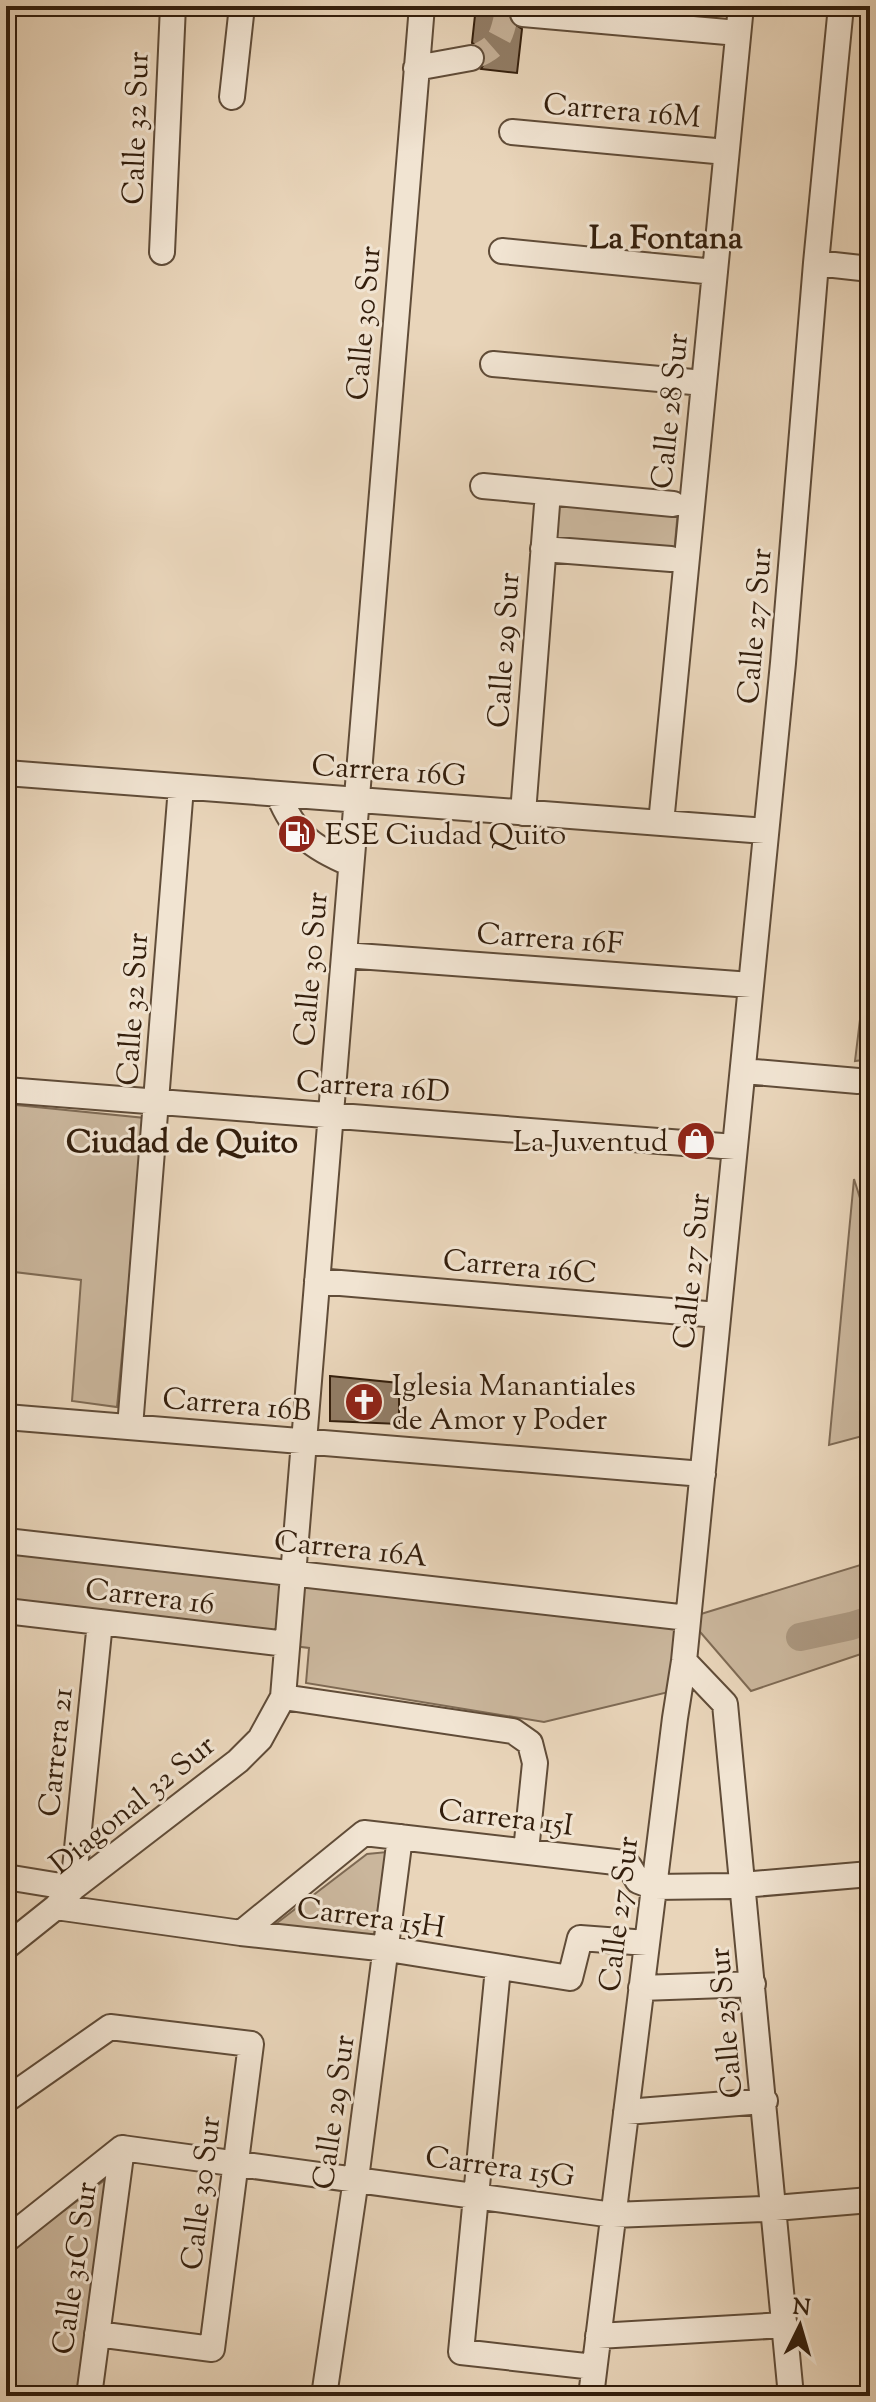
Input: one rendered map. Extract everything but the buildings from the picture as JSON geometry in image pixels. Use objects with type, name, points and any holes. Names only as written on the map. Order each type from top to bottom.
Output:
[{"type":"street","name":"Calle 32 Sur","points":[[162,252],[173,6]]},
{"type":"street","points":[[232,97],[242,6]]},
{"type":"street","name":"Calle 30 Sur","points":[[283,1697],[422,6]]},
{"type":"street","name":"Calle 28 Sur","points":[[661,823],[741,6]]},
{"type":"street","name":"Calle 27 Sur","points":[[591,2396],[684,1661],[783,663],[841,6]]},
{"type":"street","points":[[523,14],[738,33]]},
{"type":"street","points":[[416,68],[471,58]]},
{"type":"street","name":"Carrera 16M","points":[[512,132],[726,152]]},
{"type":"street","points":[[502,251],[715,272]]},
{"type":"street","points":[[816,263],[870,269]]},
{"type":"street","points":[[493,364],[704,383]]},
{"type":"street","points":[[483,486],[673,504]]},
{"type":"street","name":"Calle 29 Sur","points":[[523,813],[548,492]]},
{"type":"street","points":[[543,549],[671,559]]},
{"type":"street","name":"Carrera 16G","points":[[6,773],[766,831]]},
{"type":"street","name":"Calle 32 Sur","points":[[130,1427],[181,787]]},
{"type":"street","points":[[278,794],[289,820],[301,835],[321,852],[351,864]]},
{"type":"street","name":"Carrera 16F","points":[[344,955],[751,985]]},
{"type":"street","points":[[743,1071],[858,1081]]},
{"type":"street","name":"Carrera 16D","points":[[6,1090],[735,1147]]},
{"type":"street","name":"Carrera 16C","points":[[317,1281],[718,1315]]},
{"type":"street","name":"Carrera 16B","points":[[6,1417],[703,1474]]},
{"type":"street","name":"Carrera 16A","points":[[6,1541],[688,1618]]},
{"type":"street","name":"Carrera 16","points":[[6,1611],[287,1644]]},
{"type":"street","name":"Carrera 21","points":[[73,1888],[100,1622]]},
{"type":"street","name":"Calle 25 Sur","points":[[684,1661],[725,1704],[791,2396]]},
{"type":"street","points":[[283,1697],[513,1731],[530,1743],[535,1763],[526,1851]]},
{"type":"street","name":"Diagonal 32 Sur","points":[[6,1947],[56,1907],[73,1888],[238,1761],[260,1739],[283,1697]]},
{"type":"street","name":"Carrera 15I","points":[[241,1933],[364,1833],[624,1863],[638,1881],[654,1887]]},
{"type":"street","name":"Calle 29 Sur","points":[[324,2396],[388,1949],[400,1837]]},
{"type":"street","points":[[654,1887],[744,1885],[870,1874]]},
{"type":"street","points":[[6,1877],[73,1888]]},
{"type":"street","name":"Carrera 15H","points":[[56,1907],[241,1933],[388,1949],[570,1978],[580,1938],[647,1943]]},
{"type":"street","points":[[498,1968],[461,2352],[594,2367]]},
{"type":"street","points":[[641,1988],[753,1984]]},
{"type":"street","name":"Calle 30 Sur","points":[[6,2100],[110,2027],[251,2044],[212,2349],[97,2334]]},
{"type":"street","points":[[626,2112],[765,2101]]},
{"type":"street","points":[[10,2229],[122,2148]]},
{"type":"street","name":"Carrera 15G","points":[[122,2148],[613,2215],[774,2209],[870,2200]]},
{"type":"street","name":"Calle 31C Sur","points":[[89,2396],[122,2148]]},
{"type":"street","points":[[598,2336],[785,2325]]},
{"type":"shaded area","points":[[556,501],[678,510],[674,554],[552,544]]},
{"type":"shaded area","points":[[870,937],[870,1059],[855,1061]]},
{"type":"shaded area","points":[[6,1104],[145,1118],[117,1407],[72,1401],[81,1280],[6,1271]]},
{"type":"shaded area","points":[[854,1179],[870,1230],[870,1434],[829,1445]]},
{"type":"shaded area","points":[[6,1546],[688,1618],[870,1562],[870,1651],[751,1691],[689,1619],[677,1690],[544,1722],[306,1683],[309,1648],[6,1611]]},
{"type":"shaded area","points":[[387,1852],[374,1935],[273,1926],[367,1854]]},
{"type":"shaded area","points":[[110,2176],[77,2396],[6,2396],[6,2254]]},
{"type":"waterway","points":[[800,1637],[870,1620]]},
{"type":"tunnel","points":[[471,58],[494,45],[504,25],[508,6]]},
{"type":"place","name":"ESE Ciudad Quito","points":[[297,834]]},
{"type":"place","name":"La Juventud","points":[[696,1141]]},
{"type":"place","name":"Iglesia Manantiales de Amor y Poder","points":[[364,1402]]},
{"type":"district","name":"La Fontana","points":[[666,237]]},
{"type":"district","name":"Ciudad de Quito","points":[[182,1141]]}]
